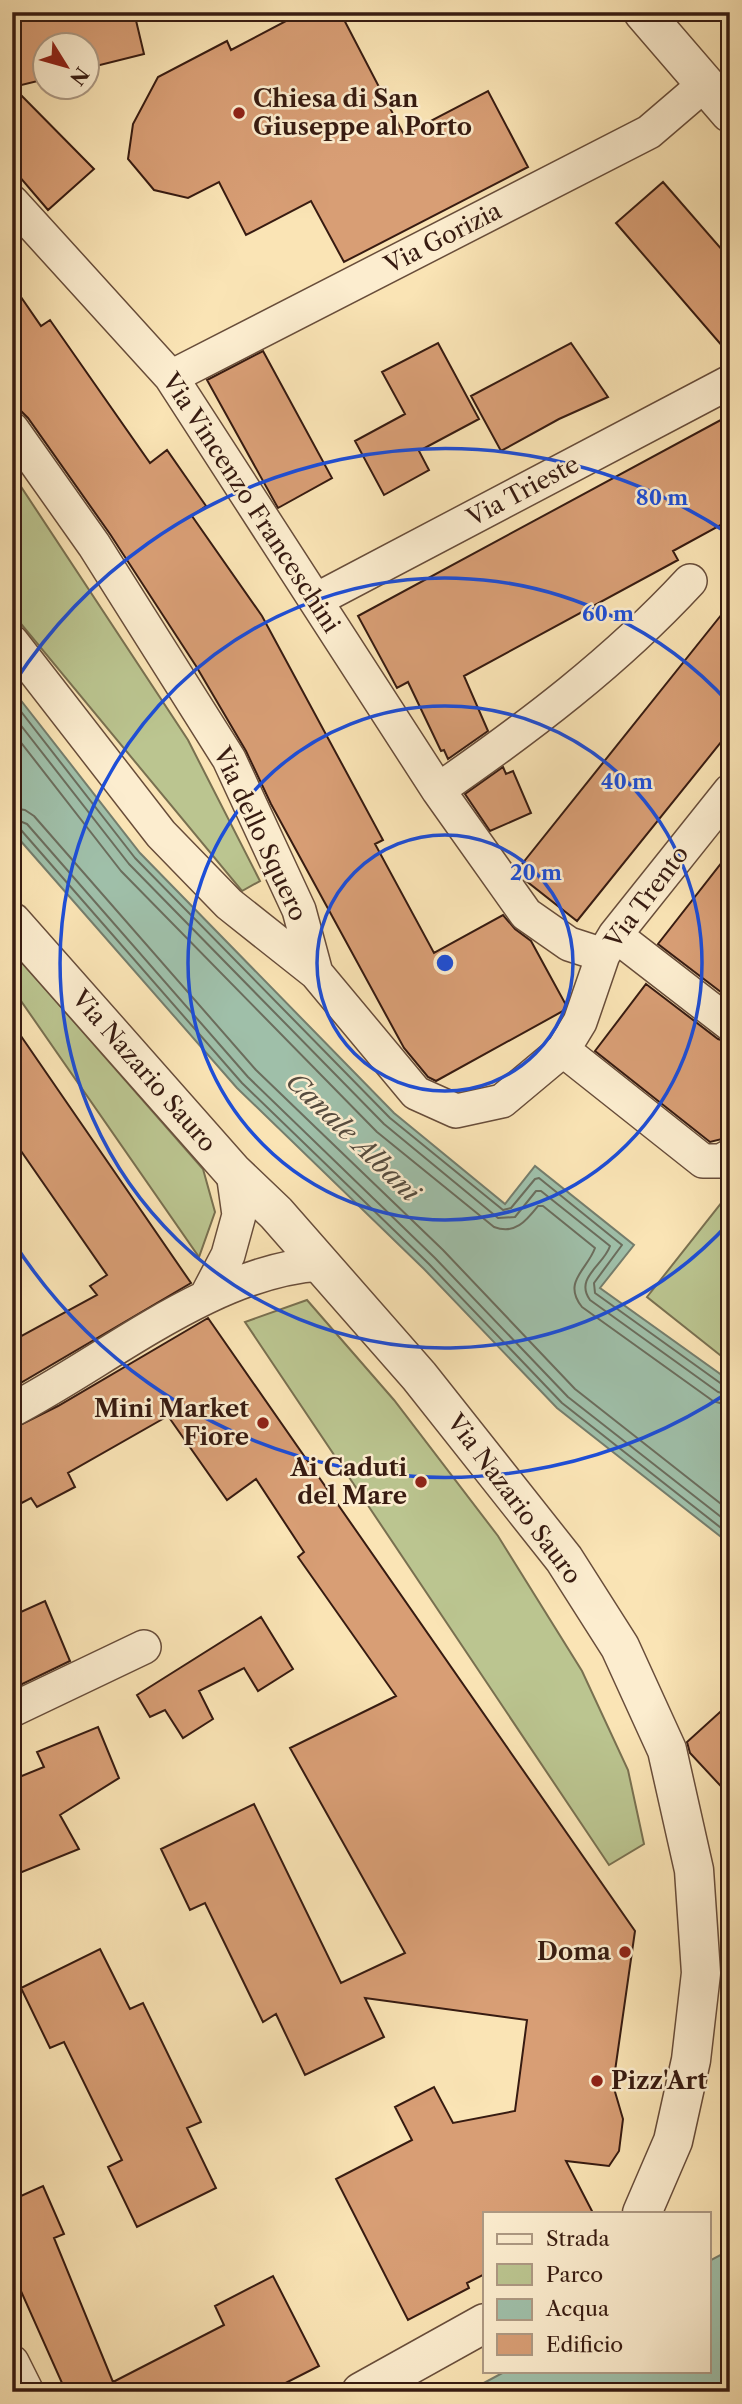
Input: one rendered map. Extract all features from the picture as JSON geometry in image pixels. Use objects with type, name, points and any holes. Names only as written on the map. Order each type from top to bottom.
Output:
[{"type":"street","points":[[643,12],[730,113]]},
{"type":"street","name":"Via Gorizia","points":[[171,377],[649,132],[705,84]]},
{"type":"street","name":"Via Vincenzo Franceschini","points":[[12,202],[171,377],[438,790],[526,914],[569,944],[609,945],[730,1024]]},
{"type":"street","name":"Via Trieste","points":[[316,600],[730,382]]},
{"type":"street","name":"Via dello Squero","points":[[12,429],[94,545],[229,759],[299,910],[316,973],[416,1093],[456,1111],[502,1101],[563,1050]]},
{"type":"street","points":[[438,790],[589,678],[641,634],[690,581]]},
{"type":"street","points":[[12,642],[161,834],[229,904],[316,973]]},
{"type":"street","name":"Via Trento","points":[[563,1050],[580,1022],[609,945],[730,791]]},
{"type":"street","name":"Via Nazario Sauro","points":[[12,922],[233,1172],[276,1213],[419,1376],[564,1559],[620,1647],[667,1750],[696,1881],[701,1973],[691,2060],[681,2108],[669,2151],[644,2211]]},
{"type":"street","points":[[563,1050],[702,1161],[721,1161],[730,1156]]},
{"type":"street","points":[[207,1294],[228,1255],[239,1215],[233,1172]]},
{"type":"street","points":[[12,1410],[63,1384],[207,1294],[287,1266],[321,1264]]},
{"type":"street","points":[[12,1710],[144,1647]]},
{"type":"street","points":[[361,2392],[483,2324]]},
{"type":"street","points":[[12,2362],[27,2392]]},
{"type":"green space","points":[[12,473],[188,740],[260,881],[242,891],[12,613]]},
{"type":"green space","points":[[12,951],[203,1169],[215,1212],[199,1257],[12,988]]},
{"type":"green space","points":[[730,1192],[730,1363],[647,1297]]},
{"type":"green space","points":[[307,1300],[394,1400],[498,1536],[582,1671],[628,1770],[644,1844],[609,1865],[245,1322]]},
{"type":"water","name":"Canale Albani","points":[[12,689],[140,853],[394,1113],[505,1204],[535,1166],[634,1245],[600,1288],[730,1381],[730,1544],[557,1408],[424,1269],[237,1088],[12,831]]},
{"type":"water","points":[[730,2250],[730,2392],[467,2392],[504,2372],[710,2372],[710,2260]]},
{"type":"building","points":[[12,12],[134,12],[144,54],[102,64],[102,32],[32,32],[32,82],[13,87],[94,169],[48,210],[12,168]]},
{"type":"building","points":[[303,12],[340,12],[404,135],[488,91],[528,167],[344,262],[311,201],[246,235],[219,182],[188,198],[154,190],[128,159],[133,124],[158,77],[227,41],[231,50]]},
{"type":"building","points":[[663,182],[730,259],[730,355],[616,223]]},
{"type":"building","points":[[12,284],[41,326],[50,320],[150,463],[167,450],[206,506],[192,516],[262,616],[383,840],[375,844],[434,953],[503,915],[531,941],[566,1005],[563,1011],[436,1081],[428,1077],[404,1048],[271,804],[246,751],[196,666],[110,534],[28,418],[12,402]]},
{"type":"building","points":[[438,343],[479,419],[419,451],[429,470],[384,495],[355,441],[405,414],[382,372]]},
{"type":"building","points":[[571,343],[608,397],[559,419],[501,451],[471,396]]},
{"type":"building","points":[[263,351],[332,478],[278,508],[207,380]]},
{"type":"building","points":[[730,415],[730,520],[673,551],[678,560],[464,676],[488,731],[448,759],[444,750],[441,751],[408,682],[397,688],[358,616]]},
{"type":"building","points":[[730,604],[730,731],[577,921],[525,880],[518,869]]},
{"type":"building","points":[[503,767],[506,774],[513,771],[531,813],[490,831],[465,794]]},
{"type":"building","points":[[730,852],[730,999],[658,944]]},
{"type":"building","points":[[646,984],[718,1039],[730,1043],[730,1137],[710,1142],[595,1051]]},
{"type":"building","points":[[12,1023],[191,1283],[12,1388],[12,1341],[97,1295],[90,1286],[107,1275],[12,1138]]},
{"type":"building","points":[[208,1318],[635,1931],[613,2085],[623,2119],[619,2151],[609,2166],[566,2161],[592,2212],[483,2212],[483,2275],[467,2283],[469,2288],[408,2320],[336,2179],[412,2140],[395,2107],[434,2087],[453,2123],[515,2111],[527,2020],[365,1998],[384,2037],[305,2075],[276,2014],[263,2022],[205,1903],[190,1910],[161,1849],[254,1804],[341,1983],[405,1953],[290,1748],[396,1696],[298,1557],[304,1552],[256,1479],[227,1500],[168,1416],[68,1473],[75,1487],[37,1507],[31,1498],[12,1508],[12,1429],[58,1406]]},
{"type":"building","points":[[45,1601],[70,1661],[12,1689],[12,1616]]},
{"type":"building","points":[[261,1617],[293,1669],[258,1691],[244,1668],[199,1691],[213,1719],[183,1738],[165,1710],[150,1717],[137,1695]]},
{"type":"building","points":[[730,1703],[730,1796],[690,1753],[687,1742]]},
{"type":"building","points":[[98,1727],[119,1778],[60,1815],[79,1849],[12,1876],[12,1780],[44,1767],[37,1752]]},
{"type":"building","points":[[100,1949],[130,2009],[143,2003],[201,2122],[187,2128],[216,2188],[137,2227],[108,2167],[122,2160],[64,2042],[50,2048],[21,1988]]},
{"type":"building","points":[[43,2186],[64,2234],[54,2238],[113,2382],[224,2325],[215,2306],[273,2276],[319,2366],[268,2392],[66,2392],[12,2271],[12,2200]]},
{"type":"place","name":"Chiesa di San Giuseppe al Porto","points":[[239,113]]},
{"type":"place","name":"Mini Market Fiore","points":[[263,1423]]},
{"type":"place","name":"Ai Caduti del Mare","points":[[421,1482]]},
{"type":"place","name":"Doma","points":[[625,1952]]},
{"type":"place","name":"Pizz'Art","points":[[597,2081]]}]
